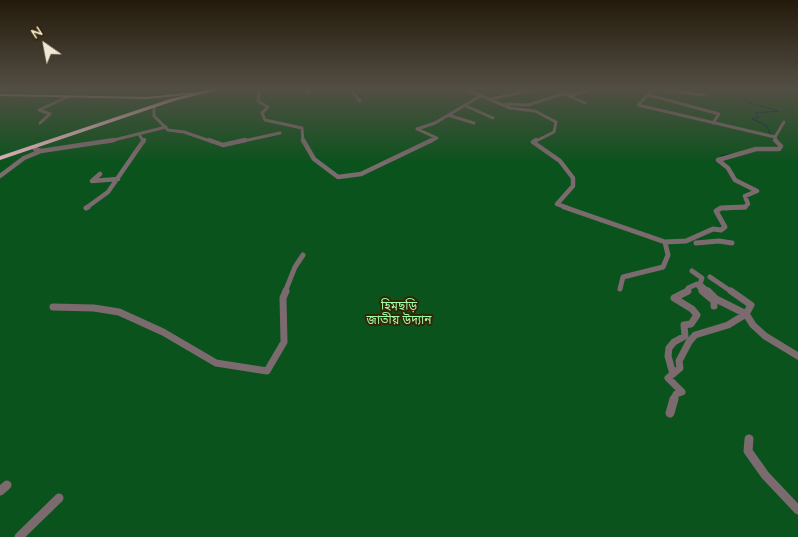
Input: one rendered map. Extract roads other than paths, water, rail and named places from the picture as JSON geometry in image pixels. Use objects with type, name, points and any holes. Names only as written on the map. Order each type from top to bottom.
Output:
[{"type":"highway","points":[[0,158],[38,150],[129,114]]},
{"type":"highway","points":[[0,158],[129,114]]},
{"type":"street","points":[[40,123],[50,114]]},
{"type":"street","points":[[154,114],[171,131],[184,132],[223,145],[280,133]]},
{"type":"street","points":[[263,114],[265,120],[296,125],[302,128],[303,143],[314,159],[338,177],[361,174],[437,138],[417,129],[436,123],[448,115],[474,123]]},
{"type":"street","points":[[484,114],[493,118]]},
{"type":"street","points":[[539,114],[556,122],[554,132],[533,142],[560,161],[573,178],[573,186],[556,204],[665,242],[686,241],[713,229],[721,230],[725,227],[716,211],[721,208],[738,209],[745,207],[748,204],[745,196],[757,191],[735,180],[728,168],[718,160],[756,149],[779,149],[781,146],[775,140],[775,137],[769,135],[676,114]]},
{"type":"street","points":[[713,123],[719,114]]},
{"type":"street","points":[[775,137],[784,122]]},
{"type":"street","points":[[0,176],[38,150],[140,136],[166,127]]},
{"type":"street","points":[[86,208],[108,192],[118,179],[144,141],[140,136]]},
{"type":"street","points":[[100,174],[92,182],[118,179]]},
{"type":"street","points":[[696,243],[719,241],[732,243]]},
{"type":"street","points":[[620,289],[623,277],[663,267],[668,255],[665,242]]},
{"type":"street","points":[[53,307],[94,308],[119,312],[163,332],[216,363],[267,371],[284,342],[283,298],[295,267],[303,255]]},
{"type":"street","points":[[692,271],[702,278],[700,284],[716,298],[746,314],[753,325],[765,336],[798,356]]},
{"type":"street","points":[[670,413],[676,394],[682,392],[668,378],[680,368],[683,350],[695,335],[718,330],[746,314],[751,305],[746,299],[710,277]]},
{"type":"street","points":[[673,374],[672,363],[668,356],[669,348],[674,342],[685,336],[684,325],[691,324],[697,315],[692,308],[674,298],[688,292],[688,288],[697,284],[714,301],[714,306]]},
{"type":"street","points":[[749,439],[748,450],[765,475],[798,510]]},
{"type":"street","points":[[19,537],[60,498]]},
{"type":"waterway","points":[[756,114],[759,117],[752,119],[766,125],[774,141]]},
{"type":"waterway","points":[[721,156],[731,154]]},
{"type":"park label","name":"হিমছড়ি জাতীয় উদ্যান","points":[[399,313]]}]
